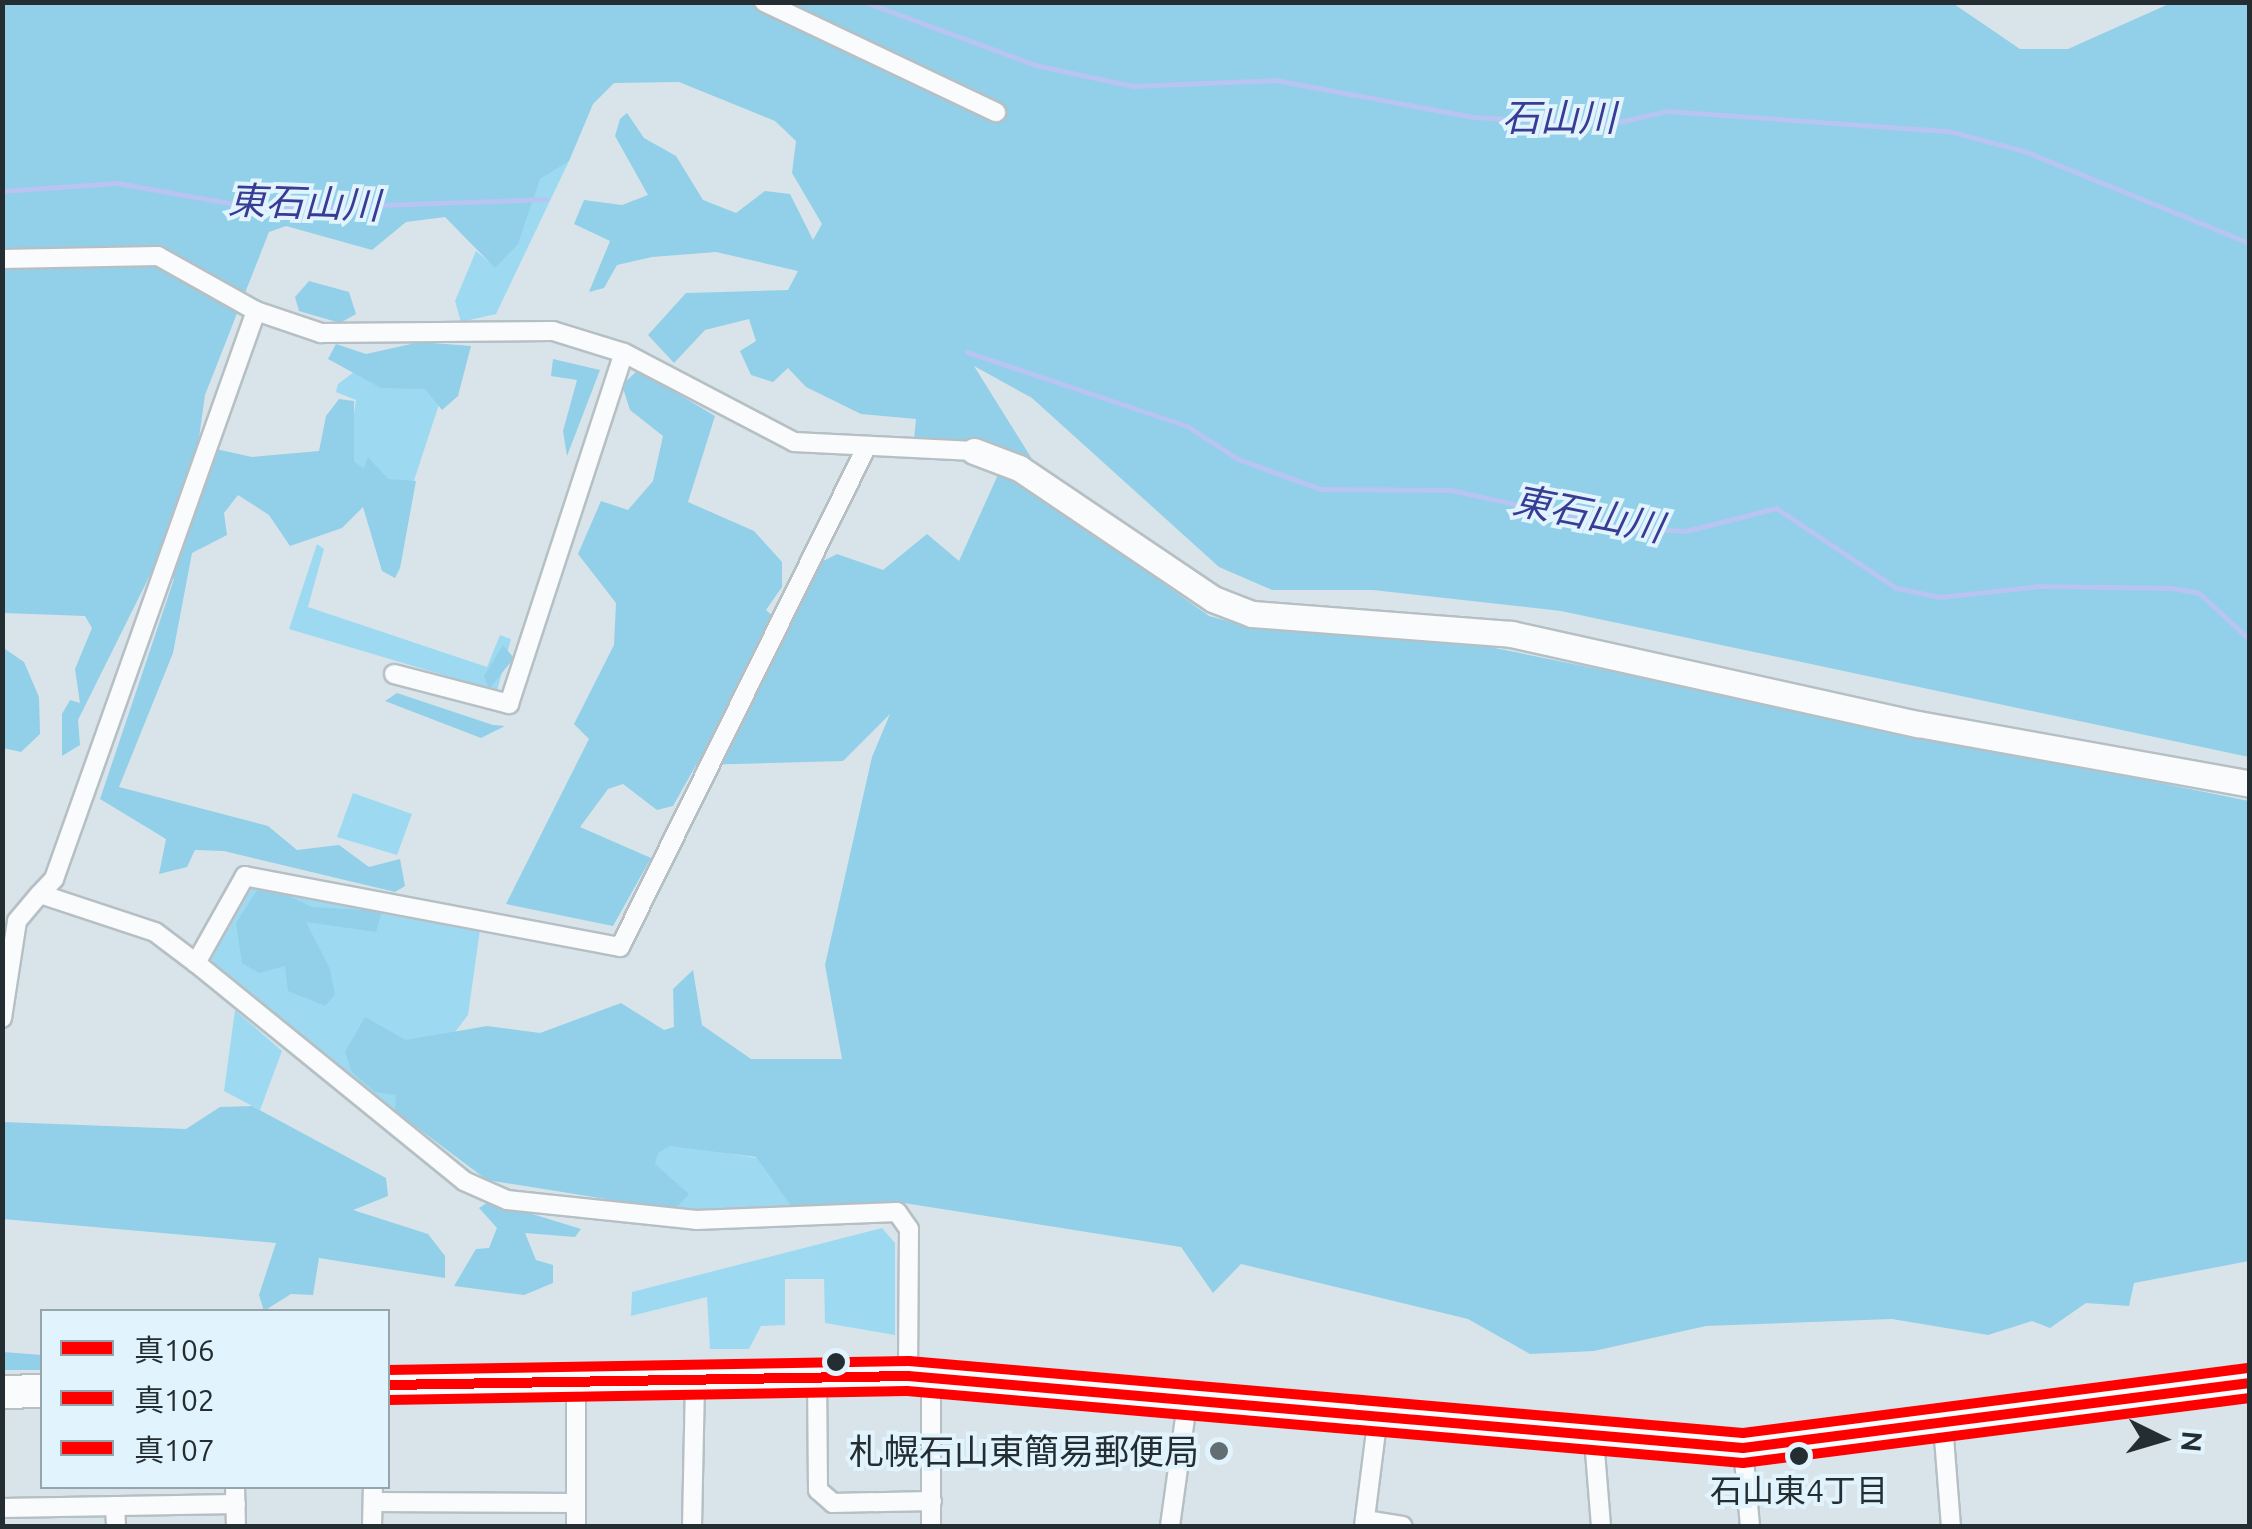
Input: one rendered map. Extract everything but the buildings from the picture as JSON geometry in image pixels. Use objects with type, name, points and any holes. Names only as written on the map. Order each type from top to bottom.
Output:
[{"type":"highway","points":[[390,1385],[920,1376],[1188,1397],[1594,1439],[1743,1448],[2250,1383]]},
{"type":"highway","points":[[2,1392],[40,1391]]},
{"type":"street","points":[[764,2],[996,112]]},
{"type":"street","points":[[2,258],[158,256],[256,311],[322,333],[553,330],[624,353],[769,432],[865,450],[974,451],[1019,468],[1213,599],[1252,614],[1510,634],[1918,724],[2250,784]]},
{"type":"street","points":[[2,1018],[17,921],[54,879],[256,311]]},
{"type":"street","points":[[394,674],[509,704],[624,353]]},
{"type":"street","points":[[196,963],[245,876],[620,947],[865,450]]},
{"type":"street","points":[[40,894],[155,932],[464,1181],[507,1200],[696,1220],[897,1212],[910,1229],[932,1526]]},
{"type":"street","points":[[817,1376],[818,1490],[833,1503],[932,1501]]},
{"type":"street","points":[[692,1526],[695,1380]]},
{"type":"street","points":[[576,1381],[576,1526]]},
{"type":"street","points":[[1170,1526],[1188,1397]]},
{"type":"street","points":[[1378,1415],[1364,1523],[1404,1526]]},
{"type":"street","points":[[1943,1425],[1951,1526]]},
{"type":"street","points":[[1594,1439],[1601,1526]]},
{"type":"street","points":[[1743,1448],[1750,1526]]},
{"type":"street","points":[[372,1526],[373,1494],[576,1503]]},
{"type":"street","points":[[2,1508],[116,1506],[236,1495],[236,1526]]},
{"type":"street","points":[[116,1506],[116,1526]]},
{"type":"shaded area","points":[[1951,2],[2020,49],[2068,49],[2171,3],[2249,3],[2249,757],[1561,611],[1373,590],[1272,590],[1219,567],[1032,398],[974,366],[1037,467],[925,446],[914,439],[916,419],[861,414],[806,387],[788,368],[773,382],[751,375],[740,351],[756,341],[749,319],[705,330],[674,363],[648,335],[686,293],[788,290],[798,271],[716,252],[652,257],[617,265],[604,288],[589,292],[610,241],[574,224],[584,200],[622,205],[648,195],[615,136],[620,119],[627,113],[644,138],[676,156],[703,200],[736,213],[765,191],[790,194],[813,240],[822,224],[792,173],[796,141],[775,121],[679,82],[614,83],[593,104],[569,161],[540,179],[518,244],[495,268],[445,217],[406,222],[372,250],[286,226],[269,232],[205,395],[198,445],[252,457],[319,451],[326,416],[339,399],[354,401],[354,462],[364,468],[368,457],[388,479],[416,481],[400,568],[395,578],[382,571],[363,507],[342,528],[290,546],[269,515],[238,495],[224,513],[227,535],[192,553],[173,653],[119,787],[268,826],[297,850],[339,845],[369,867],[400,859],[405,886],[395,892],[224,851],[195,850],[187,867],[159,874],[166,839],[100,799],[174,579],[150,575],[78,720],[80,745],[62,756],[62,714],[70,700],[80,703],[75,669],[92,628],[85,616],[3,613],[2,268],[11,266],[2,244],[3,3]]},
{"type":"shaded area","points":[[569,161],[496,314],[461,322],[455,301],[476,251],[495,267],[540,174]]},
{"type":"shaded area","points":[[309,281],[349,292],[356,314],[340,323],[299,311],[295,297]]},
{"type":"shaded area","points":[[420,342],[471,346],[458,396],[442,410],[425,389],[381,388],[328,359],[336,344],[366,354]]},
{"type":"shaded area","points":[[553,359],[600,370],[567,456],[563,431],[577,380],[551,376]]},
{"type":"shaded area","points":[[453,362],[403,514],[366,499],[348,453],[356,400],[336,392],[338,384],[363,365]]},
{"type":"shaded area","points":[[638,370],[715,416],[688,502],[754,531],[782,562],[782,587],[766,610],[786,628],[823,561],[837,554],[883,570],[927,534],[959,561],[1001,468],[1209,616],[1250,627],[1389,630],[1485,646],[2249,801],[2249,1261],[2134,1283],[2129,1306],[2086,1303],[2050,1328],[2032,1321],[1988,1335],[1892,1319],[1706,1326],[1594,1351],[1530,1354],[1468,1319],[1241,1264],[1213,1293],[1181,1247],[904,1203],[794,1210],[756,1157],[670,1146],[658,1153],[655,1164],[689,1194],[674,1210],[487,1180],[395,1111],[396,1095],[375,1092],[352,1072],[345,1052],[365,1017],[406,1040],[487,1026],[540,1033],[621,1003],[664,1030],[674,1027],[673,989],[693,970],[702,1025],[751,1059],[842,1059],[825,965],[872,757],[890,714],[843,761],[696,765],[673,806],[657,810],[623,784],[608,789],[580,827],[651,858],[613,926],[506,904],[589,739],[574,724],[614,645],[616,603],[578,554],[601,501],[628,510],[653,481],[663,436],[630,410],[622,385]]},
{"type":"shaded area","points":[[317,544],[324,549],[308,607],[487,667],[500,635],[511,639],[497,691],[289,629]]},
{"type":"shaded area","points":[[503,645],[514,658],[489,689],[484,676]]},
{"type":"shaded area","points":[[2,647],[24,662],[39,697],[40,734],[21,752],[3,748]]},
{"type":"shaded area","points":[[397,693],[505,726],[481,738],[385,701]]},
{"type":"shaded area","points":[[353,793],[412,814],[397,855],[337,837]]},
{"type":"shaded area","points":[[253,886],[480,930],[468,1015],[395,1111],[210,961]]},
{"type":"shaded area","points":[[270,887],[312,907],[382,911],[376,932],[306,922],[330,969],[335,995],[325,1006],[288,991],[285,966],[259,973],[242,963],[236,923],[258,889]]},
{"type":"shaded area","points":[[235,1010],[282,1051],[260,1110],[224,1091]]},
{"type":"shaded area","points":[[252,1106],[386,1178],[388,1196],[353,1210],[428,1234],[445,1256],[445,1278],[319,1258],[313,1295],[291,1294],[263,1309],[259,1295],[276,1243],[3,1219],[3,1122],[186,1129],[220,1107]]},
{"type":"shaded area","points":[[658,1142],[763,1159],[794,1210],[674,1210],[652,1168]]},
{"type":"shaded area","points":[[490,1201],[581,1229],[575,1237],[525,1233],[536,1260],[553,1265],[553,1283],[524,1295],[454,1286],[476,1249],[489,1248],[497,1228],[479,1208]]},
{"type":"shaded area","points":[[882,1228],[895,1243],[895,1335],[825,1323],[824,1279],[785,1279],[785,1325],[761,1326],[749,1349],[710,1349],[707,1297],[631,1316],[632,1292]]},
{"type":"shaded area","points":[[3,1352],[40,1355],[40,1370],[3,1370]]},
{"type":"waterway","name":"石山川","points":[[865,2],[1035,65],[1133,86],[1275,80],[1472,117],[1609,124],[1667,111],[1948,131],[2024,151],[2250,243]]},
{"type":"waterway","name":"東石山川","points":[[2,191],[117,183],[263,209],[546,199]]},
{"type":"waterway","name":"東石山川","points":[[967,352],[1187,426],[1238,459],[1320,489],[1451,490],[1623,528],[1686,531],[1776,508],[1896,588],[1940,597],[2039,586],[2172,588],[2199,593],[2250,640]]},
{"type":"transit line","name":"真107","points":[[390,1370],[909,1361],[1743,1433],[2248,1368]]},
{"type":"transit line","name":"真106","points":[[390,1385],[908,1376],[1743,1448],[2250,1383]]},
{"type":"transit line","name":"真102","points":[[390,1400],[907,1391],[1743,1463],[2250,1398]]},
{"type":"place","name":"札幌石山東簡易郵便局","points":[[1219,1451]]},
{"type":"place","name":"石山東4丁目","points":[[1799,1456]]}]
